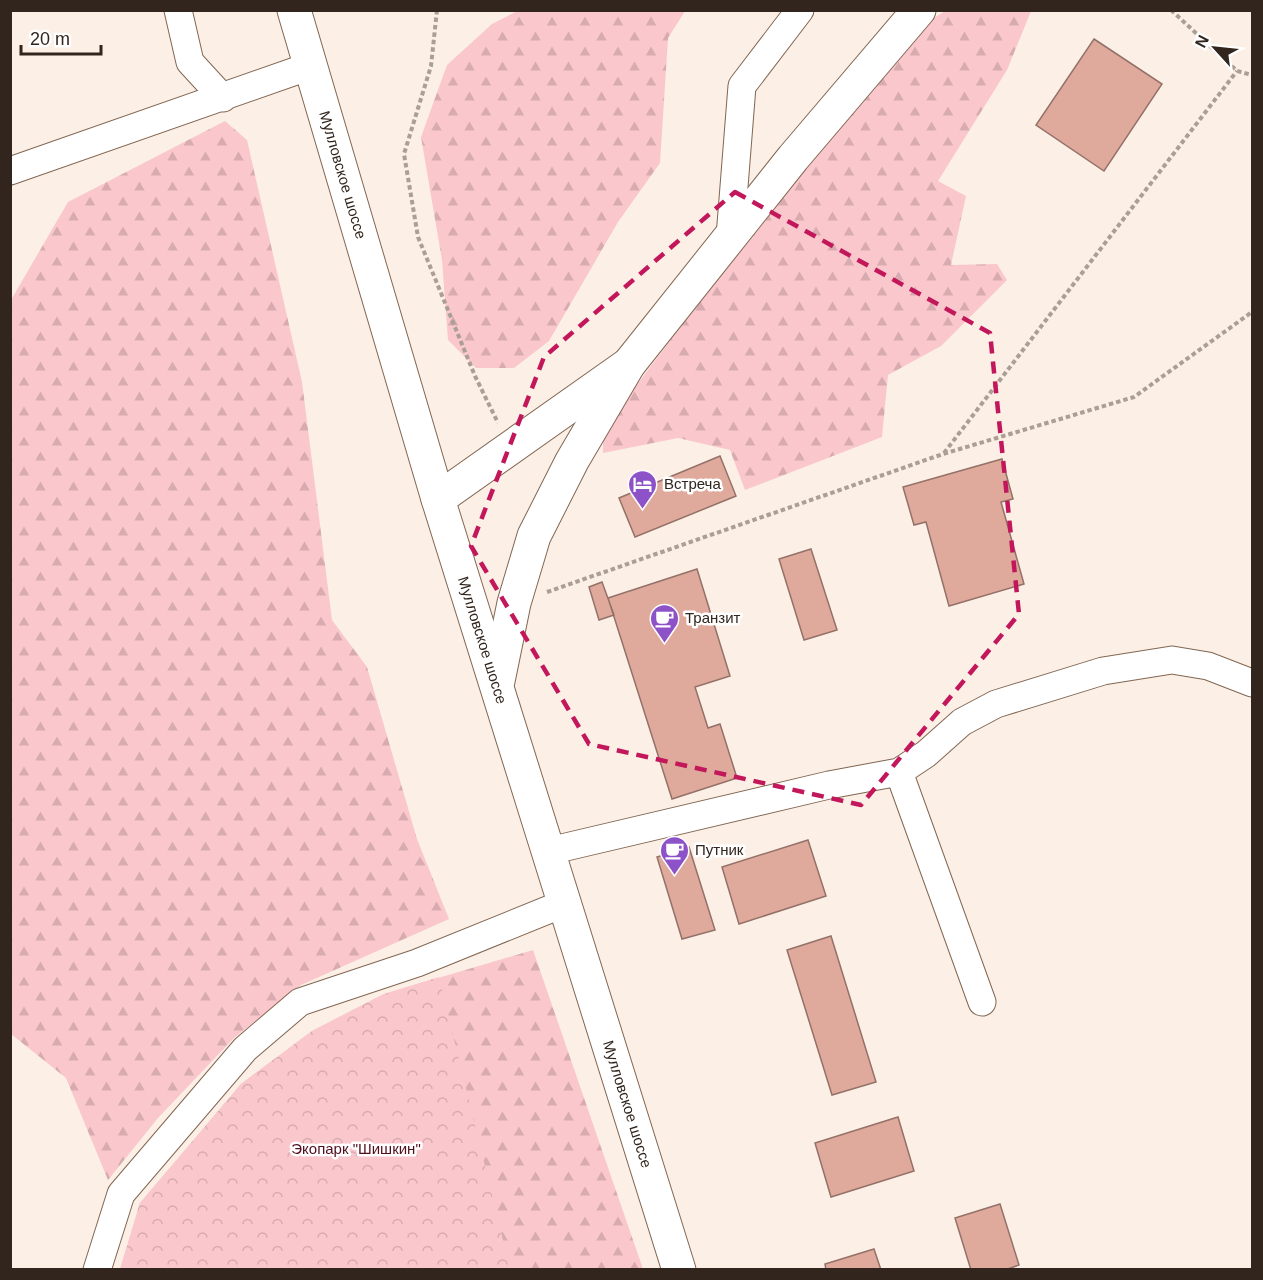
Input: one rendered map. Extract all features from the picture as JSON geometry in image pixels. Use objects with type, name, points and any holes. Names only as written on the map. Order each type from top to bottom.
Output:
[{"type":"main road","name":"Мулловское шоссе","points":[[294,10],[438,499],[679,1269]]},
{"type":"main road","points":[[497,683],[514,603],[534,536],[572,461],[629,364],[730,237],[919,10]]},
{"type":"main road","points":[[438,499],[629,364]]},
{"type":"lane","points":[[178,10],[190,62],[223,98]]},
{"type":"lane","points":[[730,237],[742,86],[800,10]]},
{"type":"lane","points":[[10,171],[310,66]]},
{"type":"lane","points":[[549,851],[829,785],[899,772],[926,754],[962,722],[996,704],[1103,671],[1172,660],[1208,666],[1252,683]]},
{"type":"lane","points":[[899,772],[982,1002]]},
{"type":"lane","points":[[97,1269],[121,1194],[245,1049],[300,1002],[417,963],[565,903]]},
{"type":"path","points":[[437,10],[431,66],[404,154],[406,166],[418,237],[475,376],[511,448]]},
{"type":"path","points":[[1171,10],[1237,71],[1252,75]]},
{"type":"path","points":[[943,454],[1237,71]]},
{"type":"path","points":[[514,603],[943,454],[1134,397],[1252,312]]},
{"type":"highlighted area","points":[[735,192],[990,333],[1019,614],[861,805],[589,744],[471,546],[544,357]]},
{"type":"green space","points":[[519,10],[685,11],[668,38],[660,163],[618,222],[549,341],[514,368],[476,368],[448,340],[442,260],[421,137],[447,65],[492,24]]},
{"type":"green space","points":[[945,11],[1031,11],[1007,70],[938,181],[966,196],[951,265],[997,264],[1007,280],[941,346],[888,375],[882,437],[745,490],[730,450],[678,438],[603,453],[603,435],[626,399],[713,284],[866,93],[934,18]]},
{"type":"green space","points":[[225,121],[247,140],[302,382],[332,620],[367,667],[417,839],[449,919],[301,985],[234,1038],[158,1118],[108,1180],[66,1078],[11,1034],[11,300],[68,202]]},
{"type":"green space","name":"Экопарк \"Шишкин\"","points":[[533,950],[643,1269],[120,1270],[140,1203],[241,1084],[312,1031],[384,994]]},
{"type":"green space","name":"Экопарк \"Шишкин\"","points":[[439,977],[510,1269],[120,1269],[140,1203],[241,1084],[312,1031],[384,994]]},
{"type":"building","points":[[1094,39],[1162,84],[1104,171],[1036,125]]},
{"type":"building","points":[[720,456],[736,496],[635,537],[619,498]]},
{"type":"building","points":[[1002,459],[1013,499],[1001,502],[1024,584],[949,606],[926,522],[914,525],[903,487]]},
{"type":"building","points":[[811,549],[837,630],[804,640],[779,559]]},
{"type":"building","points":[[697,569],[730,676],[695,687],[708,728],[720,724],[737,778],[672,799],[608,598]]},
{"type":"building","points":[[602,582],[614,615],[599,620],[589,587]]},
{"type":"building","points":[[808,840],[826,896],[739,924],[722,867]]},
{"type":"building","points":[[689,847],[715,930],[682,939],[657,857]]},
{"type":"building","points":[[831,936],[876,1082],[832,1095],[787,950]]},
{"type":"building","points":[[898,1117],[914,1171],[831,1197],[815,1143]]},
{"type":"building","points":[[1000,1204],[1019,1265],[1005,1270],[971,1270],[955,1218]]},
{"type":"building","points":[[874,1249],[881,1270],[826,1270],[825,1264]]},
{"type":"place","name":"Встреча","points":[[643,510]]},
{"type":"place","name":"Транзит","points":[[664,644]]},
{"type":"place","name":"Путник","points":[[674,876]]}]
